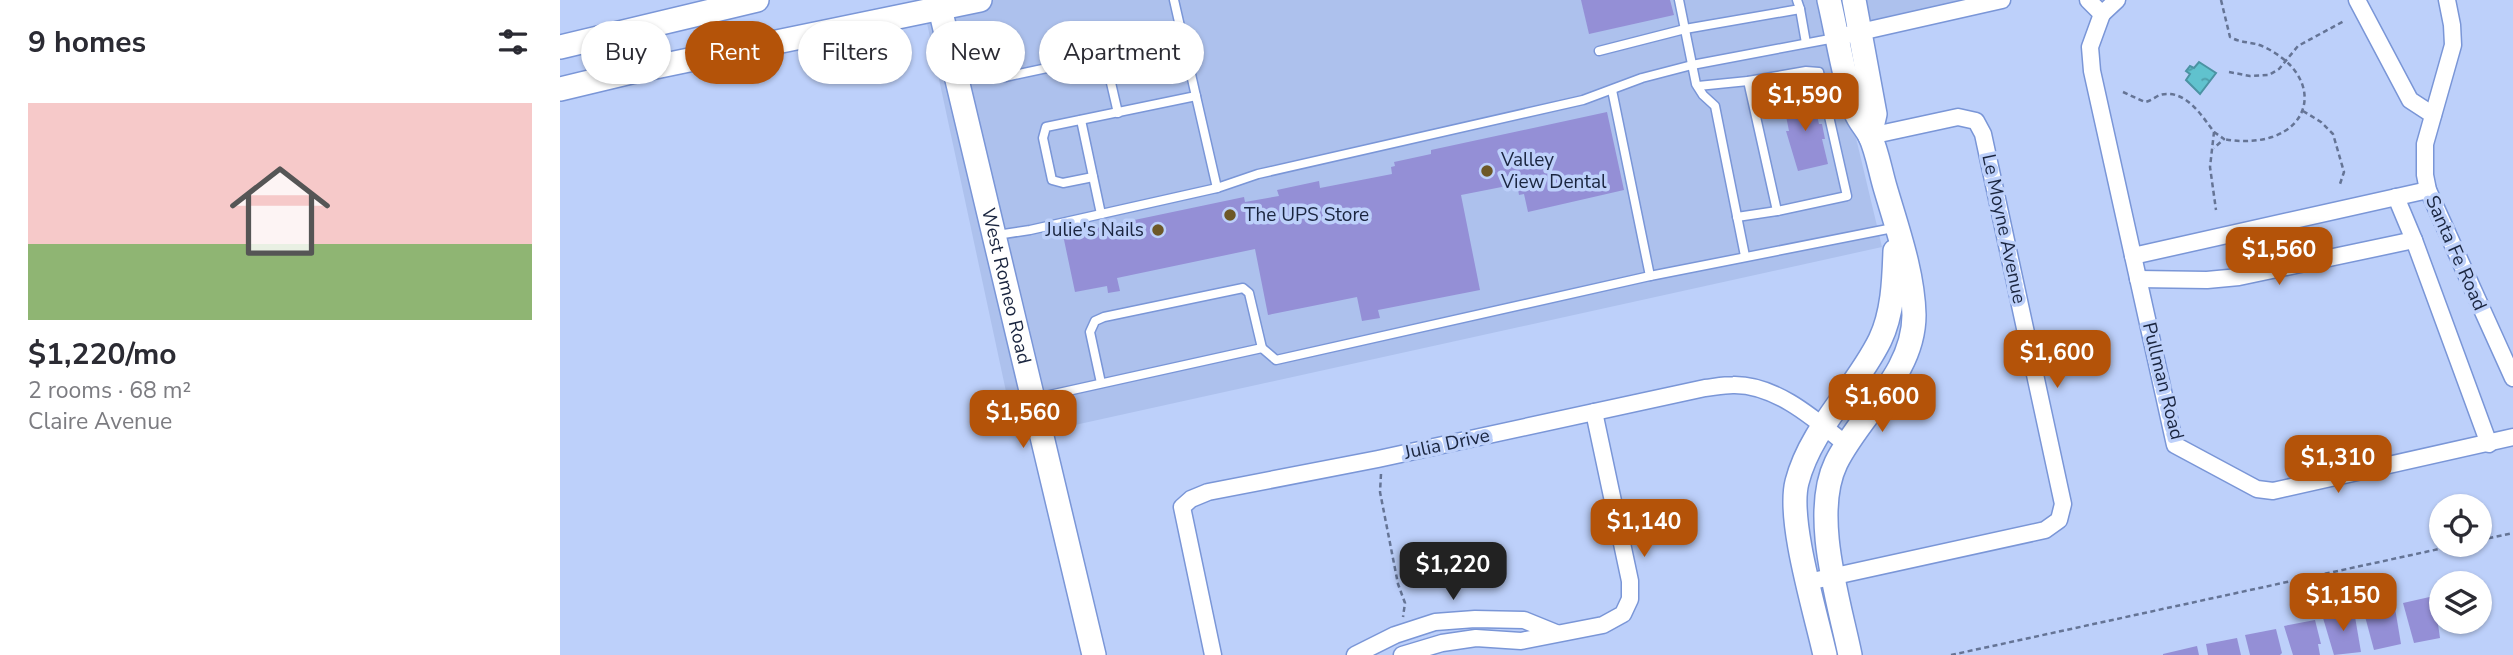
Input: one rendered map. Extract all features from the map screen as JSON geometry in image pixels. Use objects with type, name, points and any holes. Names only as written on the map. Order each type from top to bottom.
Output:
[{"type":"main road","points":[[560,47],[757,0]]},
{"type":"main road","points":[[560,89],[939,4],[980,0]]},
{"type":"main road","points":[[1829,0],[1849,35]]},
{"type":"main road","points":[[1850,655],[1826,540],[1826,500],[1836,464],[1892,381],[1908,351],[1914,317],[1910,284],[1896,227],[1870,136],[1857,116],[1849,35],[1854,0]]},
{"type":"main road","name":"West Romeo Road","points":[[939,4],[1094,655]]},
{"type":"main road","points":[[1825,655],[1796,527],[1796,484],[1823,426],[1881,339],[1893,292],[1896,227]]},
{"type":"street","points":[[2088,0],[2102,14],[2117,0]]},
{"type":"street","points":[[2357,0],[2410,100],[2433,115]]},
{"type":"street","name":"Santa Fe Road","points":[[2447,0],[2453,45],[2425,144],[2425,175],[2428,190],[2513,378]]},
{"type":"street","points":[[1849,35],[1991,1]]},
{"type":"street","name":"Pullman Road","points":[[2102,14],[2090,47],[2092,71],[2175,445],[2257,489],[2273,491],[2513,437]]},
{"type":"street","name":"Le Moyne Avenue","points":[[1808,582],[2045,530],[2059,520],[2063,504],[1983,134],[1976,121],[1958,117],[1870,136]]},
{"type":"street","points":[[2133,256],[2428,190]]},
{"type":"street","name":"Santa Fe Road","points":[[2396,197],[2489,444]]},
{"type":"street","points":[[2138,279],[2207,280],[2239,277],[2414,240]]},
{"type":"street","name":"Julia Drive","points":[[1213,655],[1182,507],[1191,499],[1208,492],[1733,384],[1765,390],[1823,426],[1848,446]]},
{"type":"street","points":[[1402,655],[1442,642],[1476,638],[1521,640],[1603,625],[1622,614],[1630,599],[1630,580],[1594,412]]},
{"type":"street","points":[[1356,655],[1408,630],[1436,622],[1475,619],[1524,620],[1556,633]]},
{"type":"lane","points":[[1179,21],[1174,1],[1184,0]]},
{"type":"lane","points":[[1679,0],[1698,86],[1715,106],[1745,256]]},
{"type":"lane","points":[[1599,51],[1798,4],[1806,43]]},
{"type":"lane","points":[[994,236],[1217,188],[1258,174],[1583,100],[1642,78],[1692,65],[1849,35]]},
{"type":"lane","points":[[1698,86],[1806,71],[1819,72],[1847,196],[1777,211],[1737,216]]},
{"type":"lane","points":[[1748,81],[1777,211]]},
{"type":"lane","points":[[1111,84],[1118,113]]},
{"type":"lane","points":[[1193,84],[1217,188]]},
{"type":"lane","points":[[1612,90],[1650,276]]},
{"type":"lane","points":[[1093,177],[1063,183],[1052,180],[1043,138],[1046,127],[1196,96]]},
{"type":"lane","points":[[1081,120],[1101,214]]},
{"type":"lane","points":[[1101,383],[1090,332],[1095,321],[1116,314],[1242,288],[1249,293],[1262,348],[1276,360],[1650,276],[1896,227]]},
{"type":"lane","points":[[1033,398],[1262,348]]},
{"type":"path","points":[[2123,92],[2145,103],[2158,96],[2174,94],[2182,97],[2197,110],[2214,132],[2224,139],[2241,141],[2274,136],[2291,125],[2306,103],[2304,85],[2285,61],[2262,46],[2230,37],[2221,0]]},
{"type":"path","points":[[2229,72],[2240,76],[2259,77],[2279,69],[2298,46],[2344,20]]},
{"type":"path","points":[[2303,111],[2321,122],[2333,134],[2344,172],[2340,184]]},
{"type":"path","points":[[2214,132],[2210,167],[2216,210]]},
{"type":"path","points":[[2214,148],[2224,139]]},
{"type":"path","points":[[1381,474],[1380,492],[1398,584],[1405,603],[1403,617],[1408,630]]},
{"type":"path","points":[[2492,537],[2513,533]]},
{"type":"path","points":[[1951,655],[2429,551]]},
{"type":"shaded area","points":[[922,0],[1987,0],[1831,33],[1882,247],[1016,438],[940,84],[1025,84],[1025,21],[927,21]]},
{"type":"water","points":[[2199,62],[2216,73],[2200,94],[2186,80],[2190,74],[2186,71]]},
{"type":"building","points":[[1581,0],[1670,0],[1674,15],[1589,34]]},
{"type":"building","points":[[1812,95],[1819,124],[1822,124],[1825,139],[1822,139],[1828,164],[1798,171],[1786,131],[1789,131],[1783,101]]},
{"type":"building","points":[[1607,112],[1624,190],[1528,212],[1524,194],[1519,195],[1517,184],[1461,195],[1480,290],[1378,310],[1380,318],[1362,321],[1357,297],[1268,315],[1255,249],[1117,278],[1120,291],[1108,293],[1107,286],[1075,292],[1063,235],[1244,197],[1245,202],[1279,196],[1277,190],[1319,181],[1320,188],[1392,174],[1391,167],[1395,166],[1394,162],[1431,154],[1431,150]]},
{"type":"building","points":[[2429,597],[2429,634],[2439,634],[2440,638],[2414,643],[2403,603]]},
{"type":"building","points":[[2394,602],[2401,644],[2374,650],[2363,609]]},
{"type":"building","points":[[2354,611],[2361,652],[2334,655],[2323,618]]},
{"type":"building","points":[[2315,620],[2321,644],[2318,644],[2320,655],[2293,655],[2284,626]]},
{"type":"building","points":[[2276,629],[2282,653],[2280,655],[2250,655],[2245,635]]},
{"type":"building","points":[[2237,638],[2241,655],[2208,655],[2206,644]]},
{"type":"building","points":[[2197,646],[2199,655],[2163,655],[2163,654]]},
{"type":"place","name":"Valley View Dental","points":[[1487,171]]},
{"type":"place","name":"The UPS Store","points":[[1230,215]]},
{"type":"place","name":"Julie's Nails","points":[[1158,230]]}]
